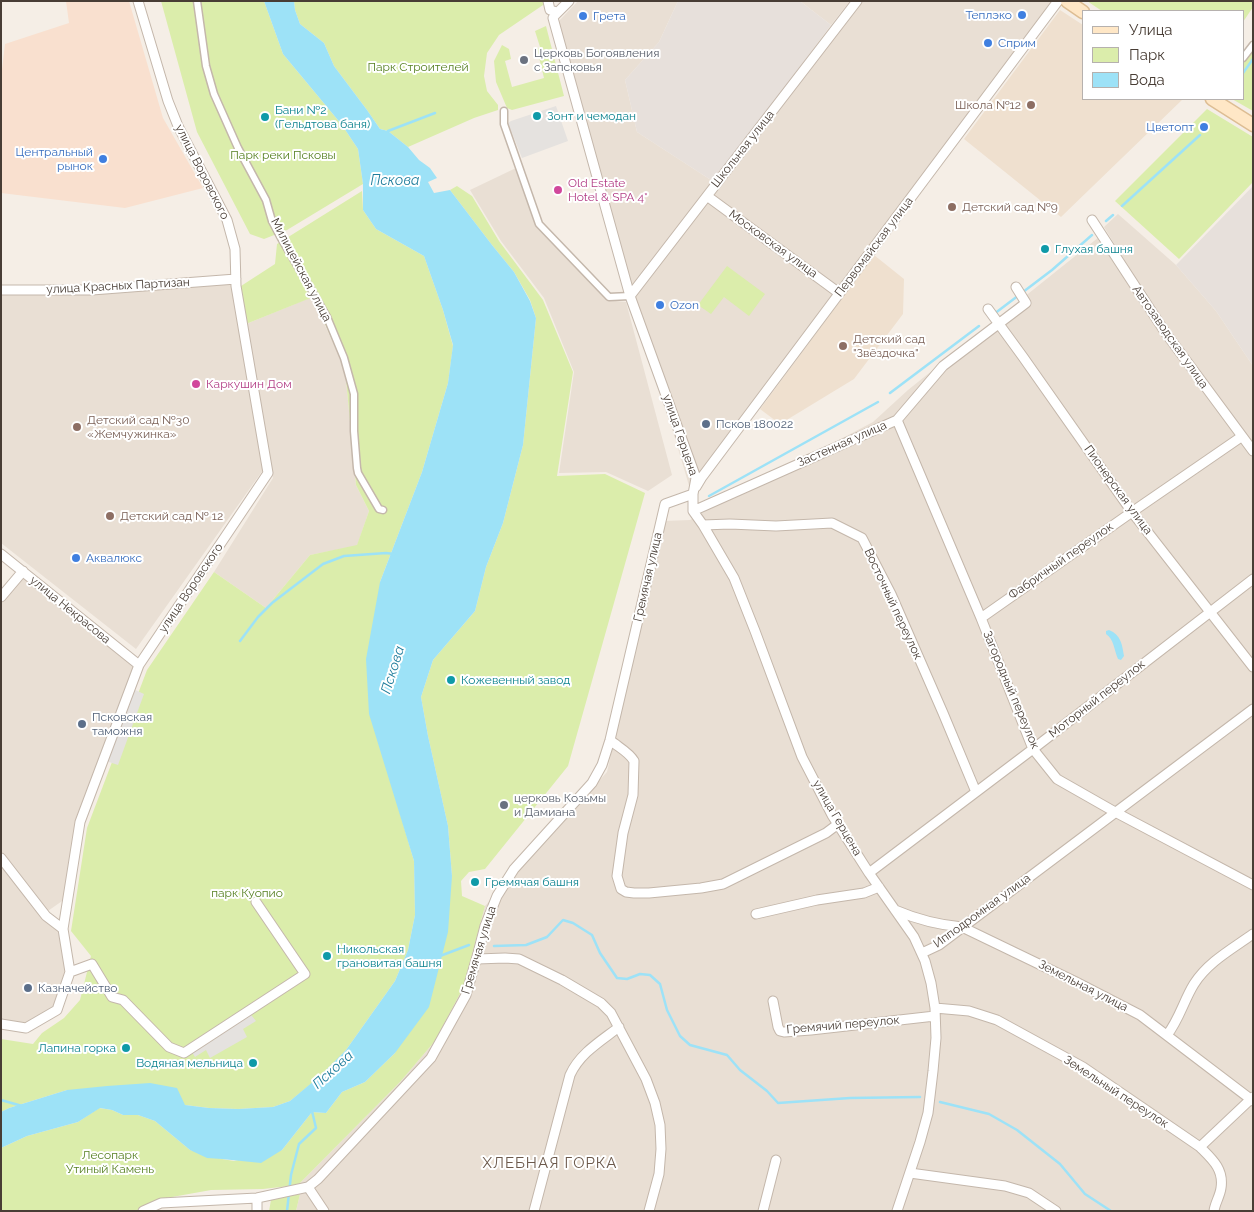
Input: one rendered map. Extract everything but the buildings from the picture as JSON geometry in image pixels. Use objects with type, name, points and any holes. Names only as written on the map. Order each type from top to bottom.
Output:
[{"type":"main road","points":[[1067,1],[1082,11]]},
{"type":"main road","points":[[1214,100],[1253,125]]},
{"type":"street","name":"улица Воровского","points":[[1,1024],[26,1028],[57,1010],[70,972],[62,928],[80,822],[139,665],[268,473],[236,279],[235,249],[227,220],[178,126],[168,101],[138,1]]},
{"type":"street","name":"Милицейская улица","points":[[197,1],[206,66],[214,94],[238,148],[266,200],[272,221],[327,317],[344,358],[354,394],[354,431],[358,473],[379,509],[383,510]]},
{"type":"street","name":"улица Герцена","points":[[548,1],[550,10],[557,12],[553,18],[630,296],[696,478],[693,494],[693,511],[734,578],[802,757],[838,824],[869,873],[914,937],[922,953]]},
{"type":"street","points":[[553,18],[569,1]]},
{"type":"street","name":"Школьная улица","points":[[630,296],[857,1]]},
{"type":"street","name":"Первомайская улица","points":[[693,494],[702,476],[1058,1]]},
{"type":"street","points":[[1244,57],[1253,45]]},
{"type":"street","points":[[504,111],[504,124],[539,224],[609,296],[630,296]]},
{"type":"street","name":"Московская улица","points":[[706,196],[839,292]]},
{"type":"street","name":"Автозаводская улица","points":[[1092,220],[1165,332],[1253,451]]},
{"type":"street","name":"улица Красных Партизан","points":[[1,290],[92,290],[236,279]]},
{"type":"street","name":"Застенная улица","points":[[693,511],[896,420],[943,366],[1026,303],[1019,292]]},
{"type":"street","name":"Пионерская улица","points":[[988,310],[1132,512],[1253,667]]},
{"type":"street","name":"Загородный переулок","points":[[896,420],[981,618],[1034,749],[1057,779],[1114,812],[1253,886]]},
{"type":"street","name":"Фабричный переулок","points":[[981,618],[1241,437]]},
{"type":"street","name":"Гремячая улица","points":[[304,1188],[318,1179],[431,1058],[466,995],[485,926],[497,896],[514,868],[592,783],[602,765],[610,740],[665,504],[693,494]]},
{"type":"street","name":"Восточный переулок","points":[[703,525],[776,526],[832,523],[862,538],[898,611],[944,713],[976,792]]},
{"type":"street","name":"улица Некрасова","points":[[1,554],[139,665]]},
{"type":"street","points":[[1,597],[23,571]]},
{"type":"street","name":"Моторный переулок","points":[[869,873],[1034,749],[1253,579]]},
{"type":"street","name":"Ипподромная улица","points":[[897,1211],[928,1113],[936,1046],[935,1012],[931,983],[922,953],[939,945],[1253,709]]},
{"type":"street","points":[[610,740],[626,751],[634,762],[633,795],[623,833],[618,876],[621,889],[626,892],[657,892],[723,884],[826,833],[838,824]]},
{"type":"street","points":[[1,858],[46,916],[62,928]]},
{"type":"street","points":[[756,914],[817,900],[864,893],[879,887]]},
{"type":"street","points":[[70,972],[92,964],[112,997],[123,1000],[169,1047],[184,1053],[305,974],[256,902]]},
{"type":"street","name":"Земельная улица","points":[[895,910],[911,917],[947,926],[962,927],[1140,1015],[1252,1099]]},
{"type":"street","points":[[1167,1036],[1174,1026],[1194,984],[1210,966],[1253,934]]},
{"type":"street","points":[[478,956],[519,960],[562,980],[601,1002],[611,1013],[646,1079],[655,1102],[660,1125],[661,1149],[658,1174],[648,1211]]},
{"type":"street","name":"Гремячий переулок","points":[[773,1001],[778,1027],[784,1032],[811,1030],[935,1012]]},
{"type":"street","name":"Земельный переулок","points":[[935,1012],[969,1011],[997,1020],[1083,1067],[1200,1147],[1215,1162],[1220,1174],[1221,1188],[1214,1211]]},
{"type":"street","points":[[534,1211],[574,1066],[580,1058],[619,1027]]},
{"type":"street","points":[[1200,1147],[1252,1099]]},
{"type":"street","points":[[763,1211],[776,1160]]},
{"type":"street","points":[[910,1173],[1005,1186],[1029,1193],[1056,1211]]},
{"type":"street","points":[[143,1211],[161,1204],[257,1198],[304,1188],[324,1211]]},
{"type":"street","points":[[257,1198],[257,1211]]},
{"type":"shaded area","points":[[66,1],[129,1],[163,118],[203,188],[125,208],[1,193],[1,78],[5,44],[69,23]]},
{"type":"shaded area","points":[[578,1],[678,1],[659,42],[625,80],[637,132],[714,182],[631,288],[558,22]]},
{"type":"shaded area","points":[[678,1],[800,1],[831,25],[714,182],[637,132],[625,80],[659,42]]},
{"type":"shaded area","points":[[800,1],[850,1],[831,25]]},
{"type":"shaded area","points":[[860,1],[1053,2],[838,288],[710,196]]},
{"type":"shaded area","points":[[1060,10],[1082,24],[1082,100],[1182,100],[1061,217],[964,139]]},
{"type":"shaded area","points":[[556,106],[568,141],[522,158],[508,123]]},
{"type":"shaded area","points":[[516,168],[538,226],[606,300],[626,302],[672,475],[648,491],[606,472],[559,473],[574,372],[544,298],[501,241],[470,190]]},
{"type":"shaded area","points":[[1253,186],[1253,366],[1216,311],[1176,265]]},
{"type":"shaded area","points":[[706,200],[834,293],[690,489],[633,296]]},
{"type":"shaded area","points":[[1118,214],[1176,265],[1216,311],[1253,366],[1253,445],[1163,323],[1104,227]]},
{"type":"shaded area","points":[[1099,237],[1253,454],[1253,1211],[296,1211],[300,1194],[298,1185],[400,1082],[435,1041],[463,988],[485,906],[607,772],[664,521],[690,520],[873,422],[908,390]]},
{"type":"shaded area","name":"Детский сад \"Звёздочка\"","points":[[874,255],[904,279],[903,314],[854,379],[780,424],[760,409]]},
{"type":"shaded area","points":[[233,284],[263,470],[136,649],[1,543],[1,295],[91,293]]},
{"type":"shaded area","points":[[312,297],[345,369],[356,485],[369,511],[357,546],[310,555],[266,608],[214,572],[273,478],[246,324]]},
{"type":"shaded area","points":[[23,575],[136,667],[77,821],[65,899],[45,913],[1,856],[1,601]]},
{"type":"shaded area","points":[[131,688],[144,694],[118,765],[103,760]]},
{"type":"shaded area","points":[[1,863],[45,921],[58,930],[66,971],[53,1009],[26,1025],[1,1021]]},
{"type":"shaded area","points":[[248,1011],[256,1021],[243,1029],[247,1037],[210,1058],[206,1050],[195,1057],[190,1049]]},
{"type":"green space","name":"Парк реки Псковы","points":[[161,1],[264,1],[283,54],[342,125],[358,149],[363,184],[287,230],[264,239],[250,234],[197,132]]},
{"type":"green space","name":"Парк Строителей","points":[[294,1],[546,1],[546,3],[499,35],[487,53],[484,76],[487,91],[498,105],[498,110],[474,118],[408,147],[388,131],[380,129],[334,66],[324,43],[300,24]]},
{"type":"green space","points":[[1087,1],[1253,1],[1253,7],[1244,20],[1244,10],[1100,10]]},
{"type":"green space","points":[[546,26],[564,96],[512,110],[507,108],[496,82],[494,61],[502,45],[509,49],[511,59],[505,61],[512,87],[544,78],[537,49],[540,47],[535,31]]},
{"type":"green space","points":[[1253,49],[1253,111],[1234,100],[1244,100],[1244,61]]},
{"type":"green space","points":[[1207,109],[1253,137],[1253,182],[1179,259],[1115,201]]},
{"type":"green space","name":"Лесопарк Утиный Камень","points":[[457,186],[472,196],[499,241],[543,300],[573,372],[557,476],[605,474],[645,493],[568,766],[485,869],[469,872],[461,881],[462,896],[485,906],[463,988],[435,1041],[400,1082],[298,1185],[263,1189],[211,1190],[161,1199],[135,1211],[1,1211],[1,1148],[27,1136],[78,1122],[99,1108],[112,1110],[123,1115],[138,1115],[155,1121],[190,1150],[234,1161],[282,1150],[312,1112],[326,1113],[342,1092],[365,1082],[395,1053],[452,876],[448,826],[421,697],[433,660],[475,611],[486,567],[503,523],[523,445],[536,318],[530,300],[514,272],[450,190]]},
{"type":"green space","name":"парк Куопио","points":[[362,191],[363,210],[376,229],[424,256],[443,310],[453,346],[448,383],[422,472],[380,582],[397,803],[414,861],[415,915],[408,950],[395,981],[346,1050],[322,1075],[290,1101],[273,1107],[209,1108],[67,1090],[1,1112],[1,1039],[33,1044],[42,1033],[64,1018],[80,1000],[91,956],[71,931],[87,828],[147,670],[214,572],[266,608],[310,555],[357,545],[369,511],[356,485],[345,369],[313,297],[246,324],[241,286],[275,264],[277,244]]},
{"type":"green space","points":[[727,266],[765,294],[749,316],[724,297],[711,314],[698,305]]},
{"type":"green space","points":[[300,1194],[296,1211],[269,1211],[271,1200]]},
{"type":"water","name":"Пскова","points":[[264,1],[294,1],[300,24],[324,43],[334,66],[380,129],[388,131],[430,168],[437,178],[428,182],[434,193],[450,190],[514,272],[530,301],[536,318],[523,445],[503,523],[486,567],[475,611],[433,660],[421,697],[448,826],[452,876],[448,932],[429,1007],[395,1053],[365,1082],[342,1092],[326,1113],[312,1112],[282,1150],[261,1163],[207,1158],[190,1150],[155,1121],[138,1115],[123,1115],[112,1110],[100,1108],[78,1122],[27,1136],[1,1148],[1,1112],[67,1090],[150,1083],[177,1088],[185,1105],[238,1109],[273,1107],[290,1101],[321,1075],[346,1050],[395,981],[408,950],[415,915],[414,861],[369,714],[366,659],[380,582],[422,472],[448,383],[453,345],[424,256],[376,229],[363,210],[363,184],[358,149],[342,125],[283,54]]},
{"type":"water","points":[[1109,630],[1116,634],[1120,640],[1124,656],[1121,660],[1118,659],[1112,642],[1106,634],[1106,631]]},
{"type":"waterway","points":[[1244,72],[1253,59]]},
{"type":"waterway","points":[[388,131],[435,113]]},
{"type":"waterway","points":[[1122,206],[1200,135]]},
{"type":"waterway","points":[[1106,221],[1113,215]]},
{"type":"waterway","points":[[994,314],[1052,270],[1092,235]]},
{"type":"waterway","points":[[890,393],[979,326]]},
{"type":"waterway","points":[[709,496],[878,402]]},
{"type":"waterway","points":[[240,641],[258,617],[272,603],[323,564],[344,556],[394,554]]},
{"type":"waterway","points":[[494,946],[526,945],[547,937],[563,920],[573,923],[592,935],[600,953],[617,978],[627,979],[640,974],[650,975],[660,984],[667,1010],[680,1036],[690,1045],[727,1055],[740,1070],[767,1091],[778,1103],[850,1098],[920,1097]]},
{"type":"waterway","points":[[440,956],[469,945]]},
{"type":"waterway","points":[[1,1100],[22,1106]]},
{"type":"waterway","points":[[940,1102],[989,1114],[1017,1130],[1060,1164],[1085,1194],[1111,1211]]},
{"type":"waterway","points":[[287,1211],[291,1175],[299,1144],[316,1128],[312,1111]]},
{"type":"place","name":"Теплэко","points":[[1022,15]]},
{"type":"place","name":"Грета","points":[[583,16]]},
{"type":"place","name":"Сприм","points":[[988,43]]},
{"type":"place","name":"Церковь Богоявления с Запсковья","points":[[524,60]]},
{"type":"place","name":"Школа №12","points":[[1031,105]]},
{"type":"place","name":"Зонт и чемодан","points":[[537,116]]},
{"type":"place","name":"Бани №2 (Гельдтова баня)","points":[[265,117]]},
{"type":"place","name":"Цветопт","points":[[1204,127]]},
{"type":"place","name":"Центральный рынок","points":[[103,159]]},
{"type":"place","name":"Old Estate Hotel & SPA 4*","points":[[558,190]]},
{"type":"place","name":"Детский сад №9","points":[[952,207]]},
{"type":"place","name":"Глухая башня","points":[[1045,249]]},
{"type":"place","name":"Ozon","points":[[660,305]]},
{"type":"place","name":"Детский сад \"Звёздочка\"","points":[[843,346]]},
{"type":"place","name":"Каркушин Дом","points":[[196,384]]},
{"type":"place","name":"Псков 180022","points":[[706,424]]},
{"type":"place","name":"Детский сад №30 «Жемчужинка»","points":[[77,427]]},
{"type":"place","name":"Детский сад № 12","points":[[110,516]]},
{"type":"place","name":"Аквалюкс","points":[[76,558]]},
{"type":"place","name":"Кожевенный завод","points":[[451,680]]},
{"type":"place","name":"Псковская таможня","points":[[82,724]]},
{"type":"place","name":"церковь Козьмы и Дамиана","points":[[504,805]]},
{"type":"place","name":"Гремячая башня","points":[[475,882]]},
{"type":"place","name":"Никольская грановитая башня","points":[[327,956]]},
{"type":"place","name":"Казначейство","points":[[28,988]]},
{"type":"place","name":"Лапина горка","points":[[126,1048]]},
{"type":"place","name":"Водяная мельница","points":[[253,1063]]},
{"type":"district","name":"ХЛЕБНАЯ ГОРКА","points":[[550,1163]]}]
